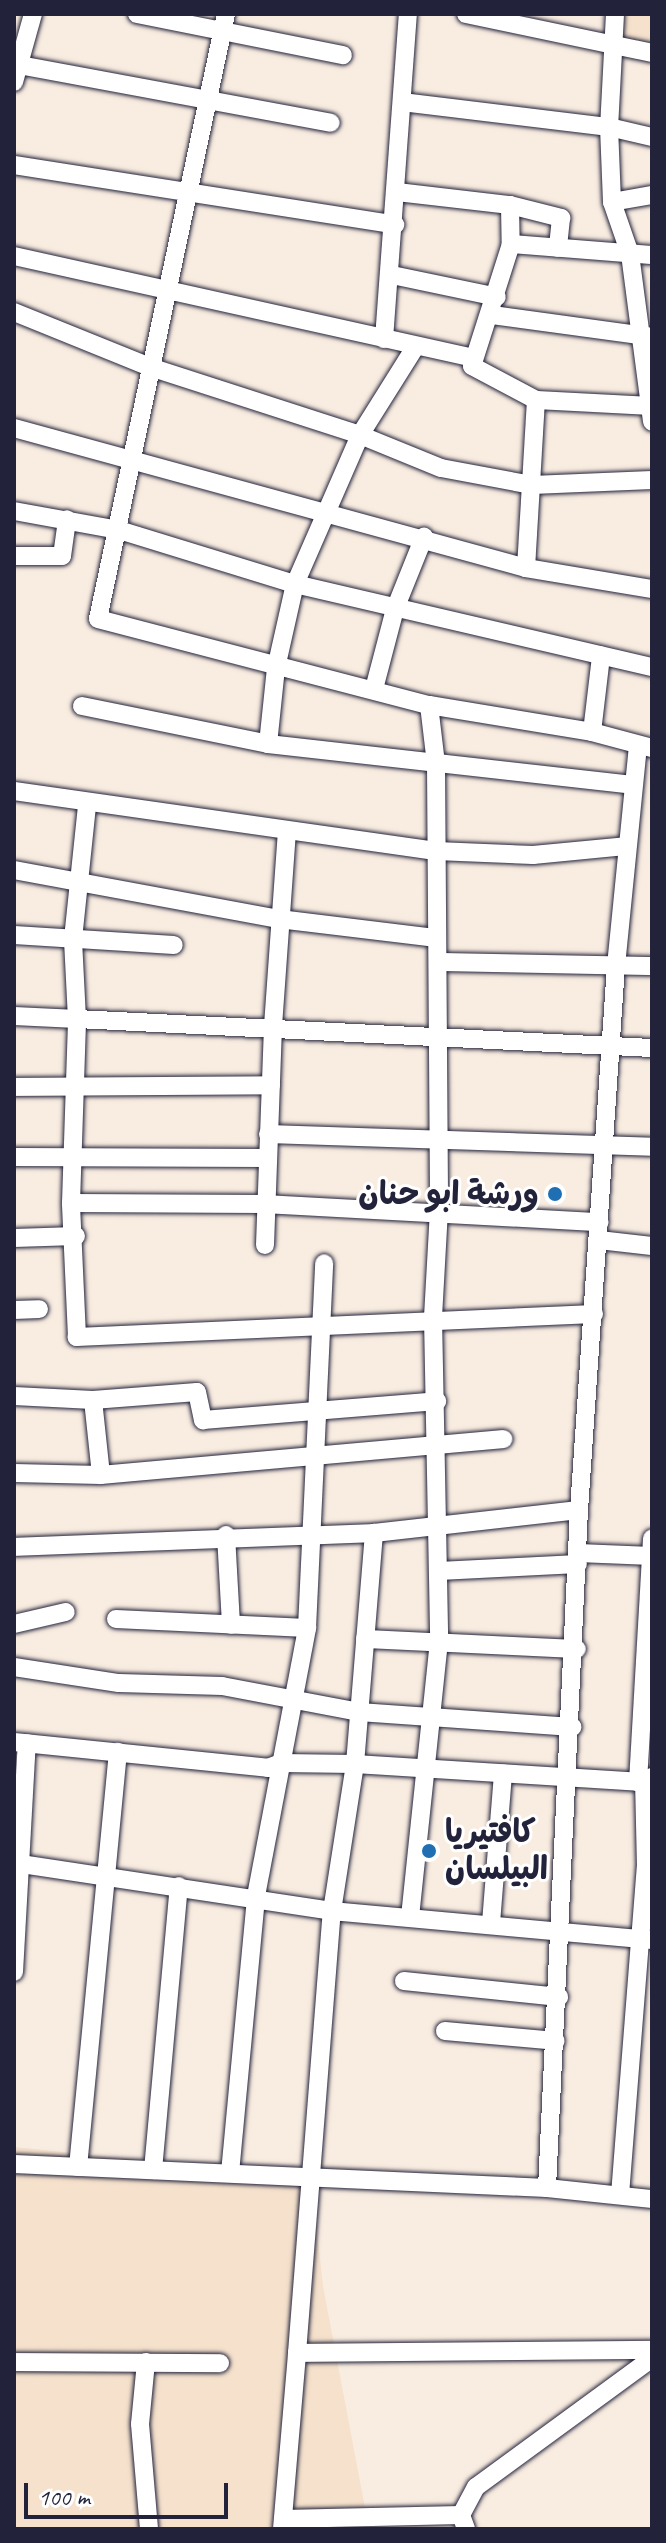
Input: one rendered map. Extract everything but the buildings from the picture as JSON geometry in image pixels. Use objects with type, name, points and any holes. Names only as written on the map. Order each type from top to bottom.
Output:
[{"type":"street","points":[[33,14],[15,70],[331,123]]},
{"type":"street","points":[[137,14],[224,22],[343,55]]},
{"type":"street","points":[[384,339],[392,275],[408,14]]},
{"type":"street","points":[[466,14],[652,53]]},
{"type":"street","points":[[510,205],[511,244],[492,315],[472,366],[536,400],[652,411],[648,337],[630,254],[612,202],[609,127],[615,14]]},
{"type":"street","points":[[224,22],[98,619],[276,668],[374,689],[429,705],[592,732],[645,746],[633,785],[626,846],[579,1510],[577,1649],[547,2188]]},
{"type":"street","points":[[402,102],[609,127],[652,137]]},
{"type":"street","points":[[14,165],[395,225]]},
{"type":"street","points":[[397,192],[510,205],[561,218],[558,248]]},
{"type":"street","points":[[612,202],[652,195]]},
{"type":"street","points":[[511,244],[652,255]]},
{"type":"street","points":[[14,256],[166,287],[384,339],[414,349],[474,358]]},
{"type":"street","points":[[392,275],[497,297]]},
{"type":"street","points":[[14,312],[150,367],[360,435],[441,468],[532,485],[652,480]]},
{"type":"street","points":[[492,315],[648,337]]},
{"type":"street","points":[[268,744],[276,668],[295,584],[323,510],[360,435],[414,349]]},
{"type":"street","points":[[526,568],[536,400]]},
{"type":"street","points":[[14,428],[134,457],[526,568],[652,589]]},
{"type":"street","points":[[14,511],[119,530],[295,584],[652,667]]},
{"type":"street","points":[[14,556],[62,556],[67,519]]},
{"type":"street","points":[[374,689],[395,609],[424,537]]},
{"type":"street","points":[[592,732],[601,656]]},
{"type":"street","points":[[410,1915],[439,1641],[438,1445],[433,1317],[439,1210],[436,764],[429,705]]},
{"type":"street","points":[[82,706],[268,744],[436,764],[539,770],[633,785]]},
{"type":"street","points":[[14,791],[87,805],[436,851],[533,855],[626,846]]},
{"type":"street","points":[[87,805],[73,939],[77,1019],[71,1203],[76,1236],[77,1337],[321,1329],[334,1322],[433,1317],[594,1314]]},
{"type":"street","points":[[265,1245],[264,1204],[273,1026],[287,832]]},
{"type":"street","points":[[14,870],[279,919],[437,938]]},
{"type":"street","points":[[14,935],[174,945]]},
{"type":"street","points":[[438,962],[652,966]]},
{"type":"street","points":[[14,1016],[273,1026],[437,1038],[652,1048]]},
{"type":"street","points":[[14,1087],[74,1089],[271,1085]]},
{"type":"street","points":[[268,1134],[652,1147]]},
{"type":"street","points":[[14,1157],[267,1158]]},
{"type":"street","points":[[71,1203],[264,1204],[439,1210],[600,1231],[652,1246]]},
{"type":"street","points":[[14,1238],[76,1236]]},
{"type":"street","points":[[230,2173],[256,1896],[307,1628],[324,1263]]},
{"type":"street","points":[[14,1310],[39,1309]]},
{"type":"street","points":[[14,1396],[93,1400],[197,1392],[203,1420],[317,1408],[437,1401]]},
{"type":"street","points":[[93,1400],[101,1475]]},
{"type":"street","points":[[14,1473],[101,1475],[503,1439]]},
{"type":"street","points":[[14,1547],[226,1535],[374,1533],[579,1510]]},
{"type":"street","points":[[374,1533],[355,1764],[332,1911],[283,2524],[463,2522],[476,2487],[652,2358]]},
{"type":"street","points":[[226,1535],[231,1625]]},
{"type":"street","points":[[439,1571],[652,1550],[645,1780],[649,1867],[646,1939],[620,2195]]},
{"type":"street","points":[[14,1624],[66,1612]]},
{"type":"street","points":[[116,1619],[307,1628]]},
{"type":"street","points":[[365,1639],[577,1649]]},
{"type":"street","points":[[14,1667],[119,1683],[222,1686],[292,1696],[359,1712],[572,1727]]},
{"type":"street","points":[[14,1972],[21,1864],[21,1743],[268,1768],[281,1763],[355,1764],[645,1780]]},
{"type":"street","points":[[78,2167],[118,1752]]},
{"type":"street","points":[[491,1923],[503,1773]]},
{"type":"street","points":[[21,1864],[256,1896],[332,1911],[410,1915],[646,1939]]},
{"type":"street","points":[[153,2170],[179,1886]]},
{"type":"street","points":[[404,1981],[559,1997]]},
{"type":"street","points":[[445,2031],[556,2041]]},
{"type":"street","points":[[14,2164],[547,2188],[652,2199]]},
{"type":"street","points":[[297,2353],[652,2350]]},
{"type":"street","points":[[14,2362],[220,2363]]},
{"type":"street","points":[[146,2362],[140,2424],[149,2529]]},
{"type":"shaded area","points":[[618,14],[652,14],[652,46],[618,39]]},
{"type":"shaded area","points":[[14,2147],[311,2177],[323,2286],[369,2529],[14,2529]]},
{"type":"place","name":"ورشة ابو حنان","points":[[555,1194]]},
{"type":"place","name":"كافتيريا البيلسان","points":[[429,1851]]}]
